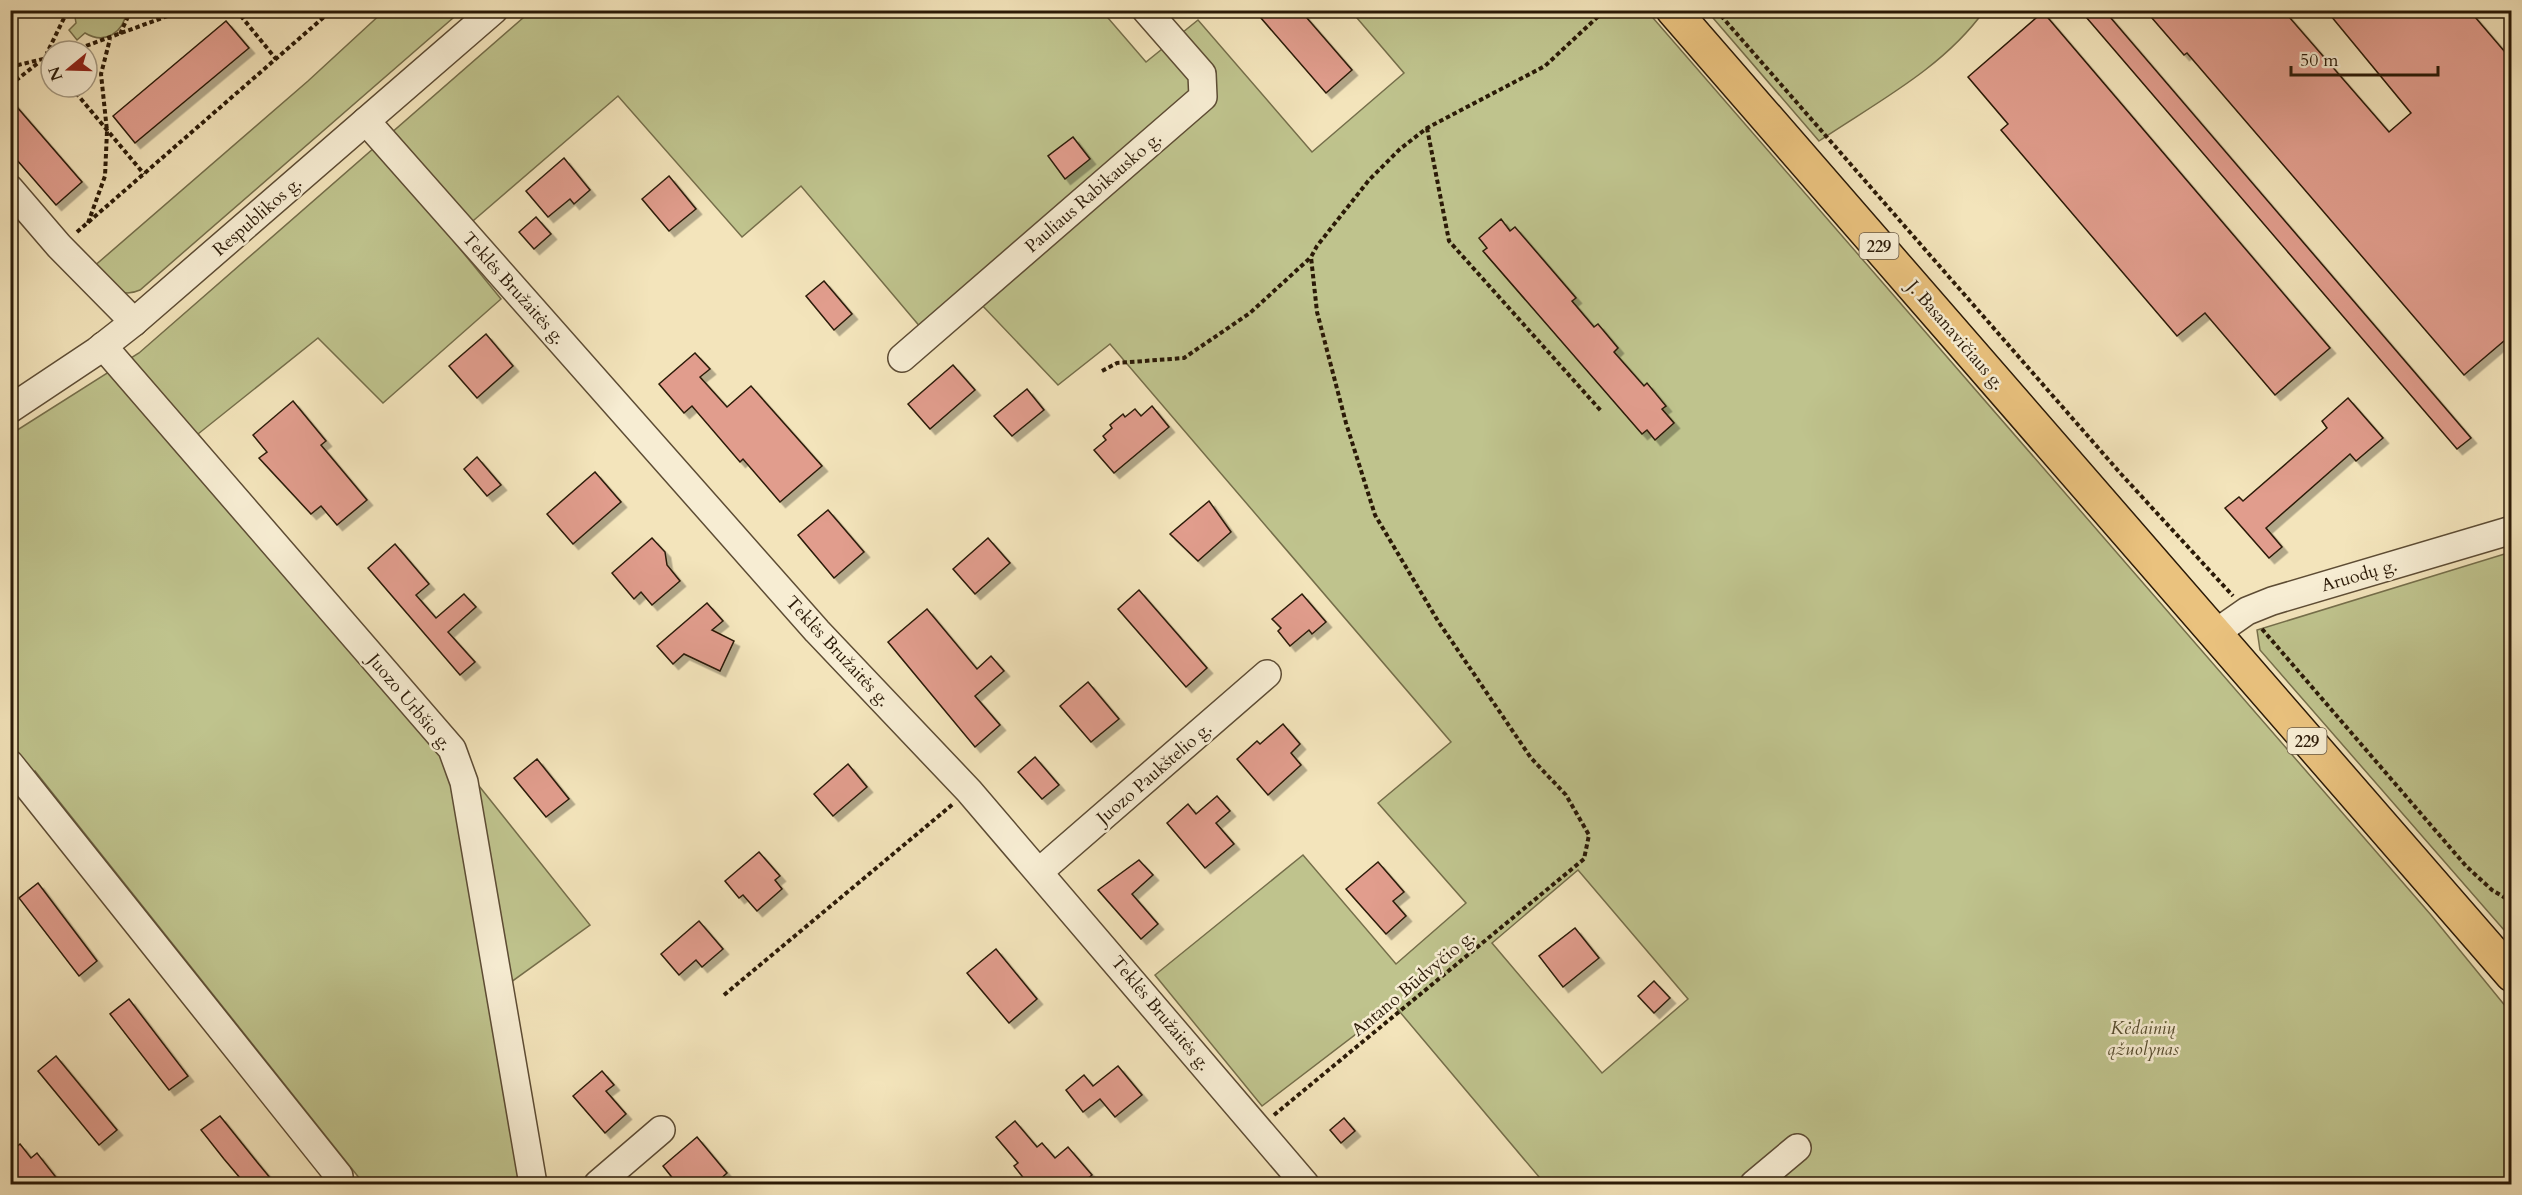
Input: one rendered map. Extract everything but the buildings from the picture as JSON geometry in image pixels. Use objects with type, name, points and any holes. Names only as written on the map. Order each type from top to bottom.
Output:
[{"type":"main road","name":"J. Basanavičiaus g.","points":[[1672,10],[2214,634]]},
{"type":"main road","name":"229","points":[[2214,634],[2511,975]]},
{"type":"street","name":"Respublikos g.","points":[[10,409],[103,346],[134,322],[494,10]]},
{"type":"street","name":"Pauliaus Rabikausko g.","points":[[902,358],[1203,97],[1202,74],[1146,10]]},
{"type":"street","name":"Teklės Bružaitės g.","points":[[366,121],[818,631],[969,790],[1259,1128],[1305,1185]]},
{"type":"street","points":[[10,189],[59,246],[134,322]]},
{"type":"street","name":"Juozo Urbšio g.","points":[[103,346],[452,748],[464,782],[533,1185]]},
{"type":"street","name":"Aruodų g.","points":[[2214,634],[2247,611],[2281,598],[2511,530]]},
{"type":"street","name":"Juozo Paukštelio g.","points":[[1040,871],[1267,674]]},
{"type":"street","points":[[10,764],[339,1176]]},
{"type":"street","points":[[598,1185],[661,1130]]},
{"type":"street","points":[[1754,1185],[1797,1148]]},
{"type":"path","points":[[55,39],[68,10]]},
{"type":"path","points":[[119,35],[131,10]]},
{"type":"path","points":[[99,42],[184,10]]},
{"type":"path","points":[[236,10],[276,59]]},
{"type":"path","points":[[59,246],[88,224],[333,10]]},
{"type":"path","points":[[1102,371],[1118,363],[1184,358],[1250,313],[1311,257],[1317,246],[1369,180],[1400,149],[1427,128],[1545,66],[1605,10]]},
{"type":"path","points":[[1716,10],[2121,474],[2247,611],[2466,866],[2492,890],[2511,902]]},
{"type":"path","points":[[88,224],[105,176],[107,131],[101,74],[110,39]]},
{"type":"path","points":[[10,67],[39,61]]},
{"type":"path","points":[[10,85],[39,63]]},
{"type":"path","points":[[81,99],[144,174]]},
{"type":"path","points":[[1427,128],[1449,241],[1602,412]]},
{"type":"path","name":"Antano Būdvyčio g.","points":[[1259,1128],[1584,859],[1589,836],[1566,795],[1531,758],[1438,621],[1375,515],[1346,423],[1317,312],[1311,257]]},
{"type":"path","points":[[723,995],[969,790]]},
{"type":"green space","points":[[127,10],[122,25],[112,35],[106,37],[99,38],[85,33],[76,39],[69,30],[76,23],[74,11]]},
{"type":"green space","points":[[384,11],[461,11],[140,290],[132,293],[119,291],[108,284],[92,268],[308,81]]},
{"type":"green space","name":"Kėdainių ąžuolynas","points":[[531,11],[1102,11],[1146,62],[1198,20],[1312,152],[1404,73],[1351,11],[1647,11],[2431,915],[2511,1013],[2511,1184],[1545,1184],[1394,1005],[1262,1106],[1155,975],[1303,855],[1396,964],[1466,903],[1378,803],[1451,742],[1110,344],[1058,385],[978,301],[922,329],[801,186],[742,237],[618,96],[452,239],[501,299],[383,403],[318,338],[198,434],[590,925],[489,998],[520,1184],[364,1184],[35,771],[11,790],[11,434],[139,353]],"holes":[[[1578,870],[1688,999],[1602,1073],[1492,943]]]},
{"type":"green space","points":[[1707,11],[1984,11],[1968,31],[1929,67],[1819,141]]},
{"type":"green space","points":[[2512,552],[2511,938],[2260,650],[2257,630]]}]
